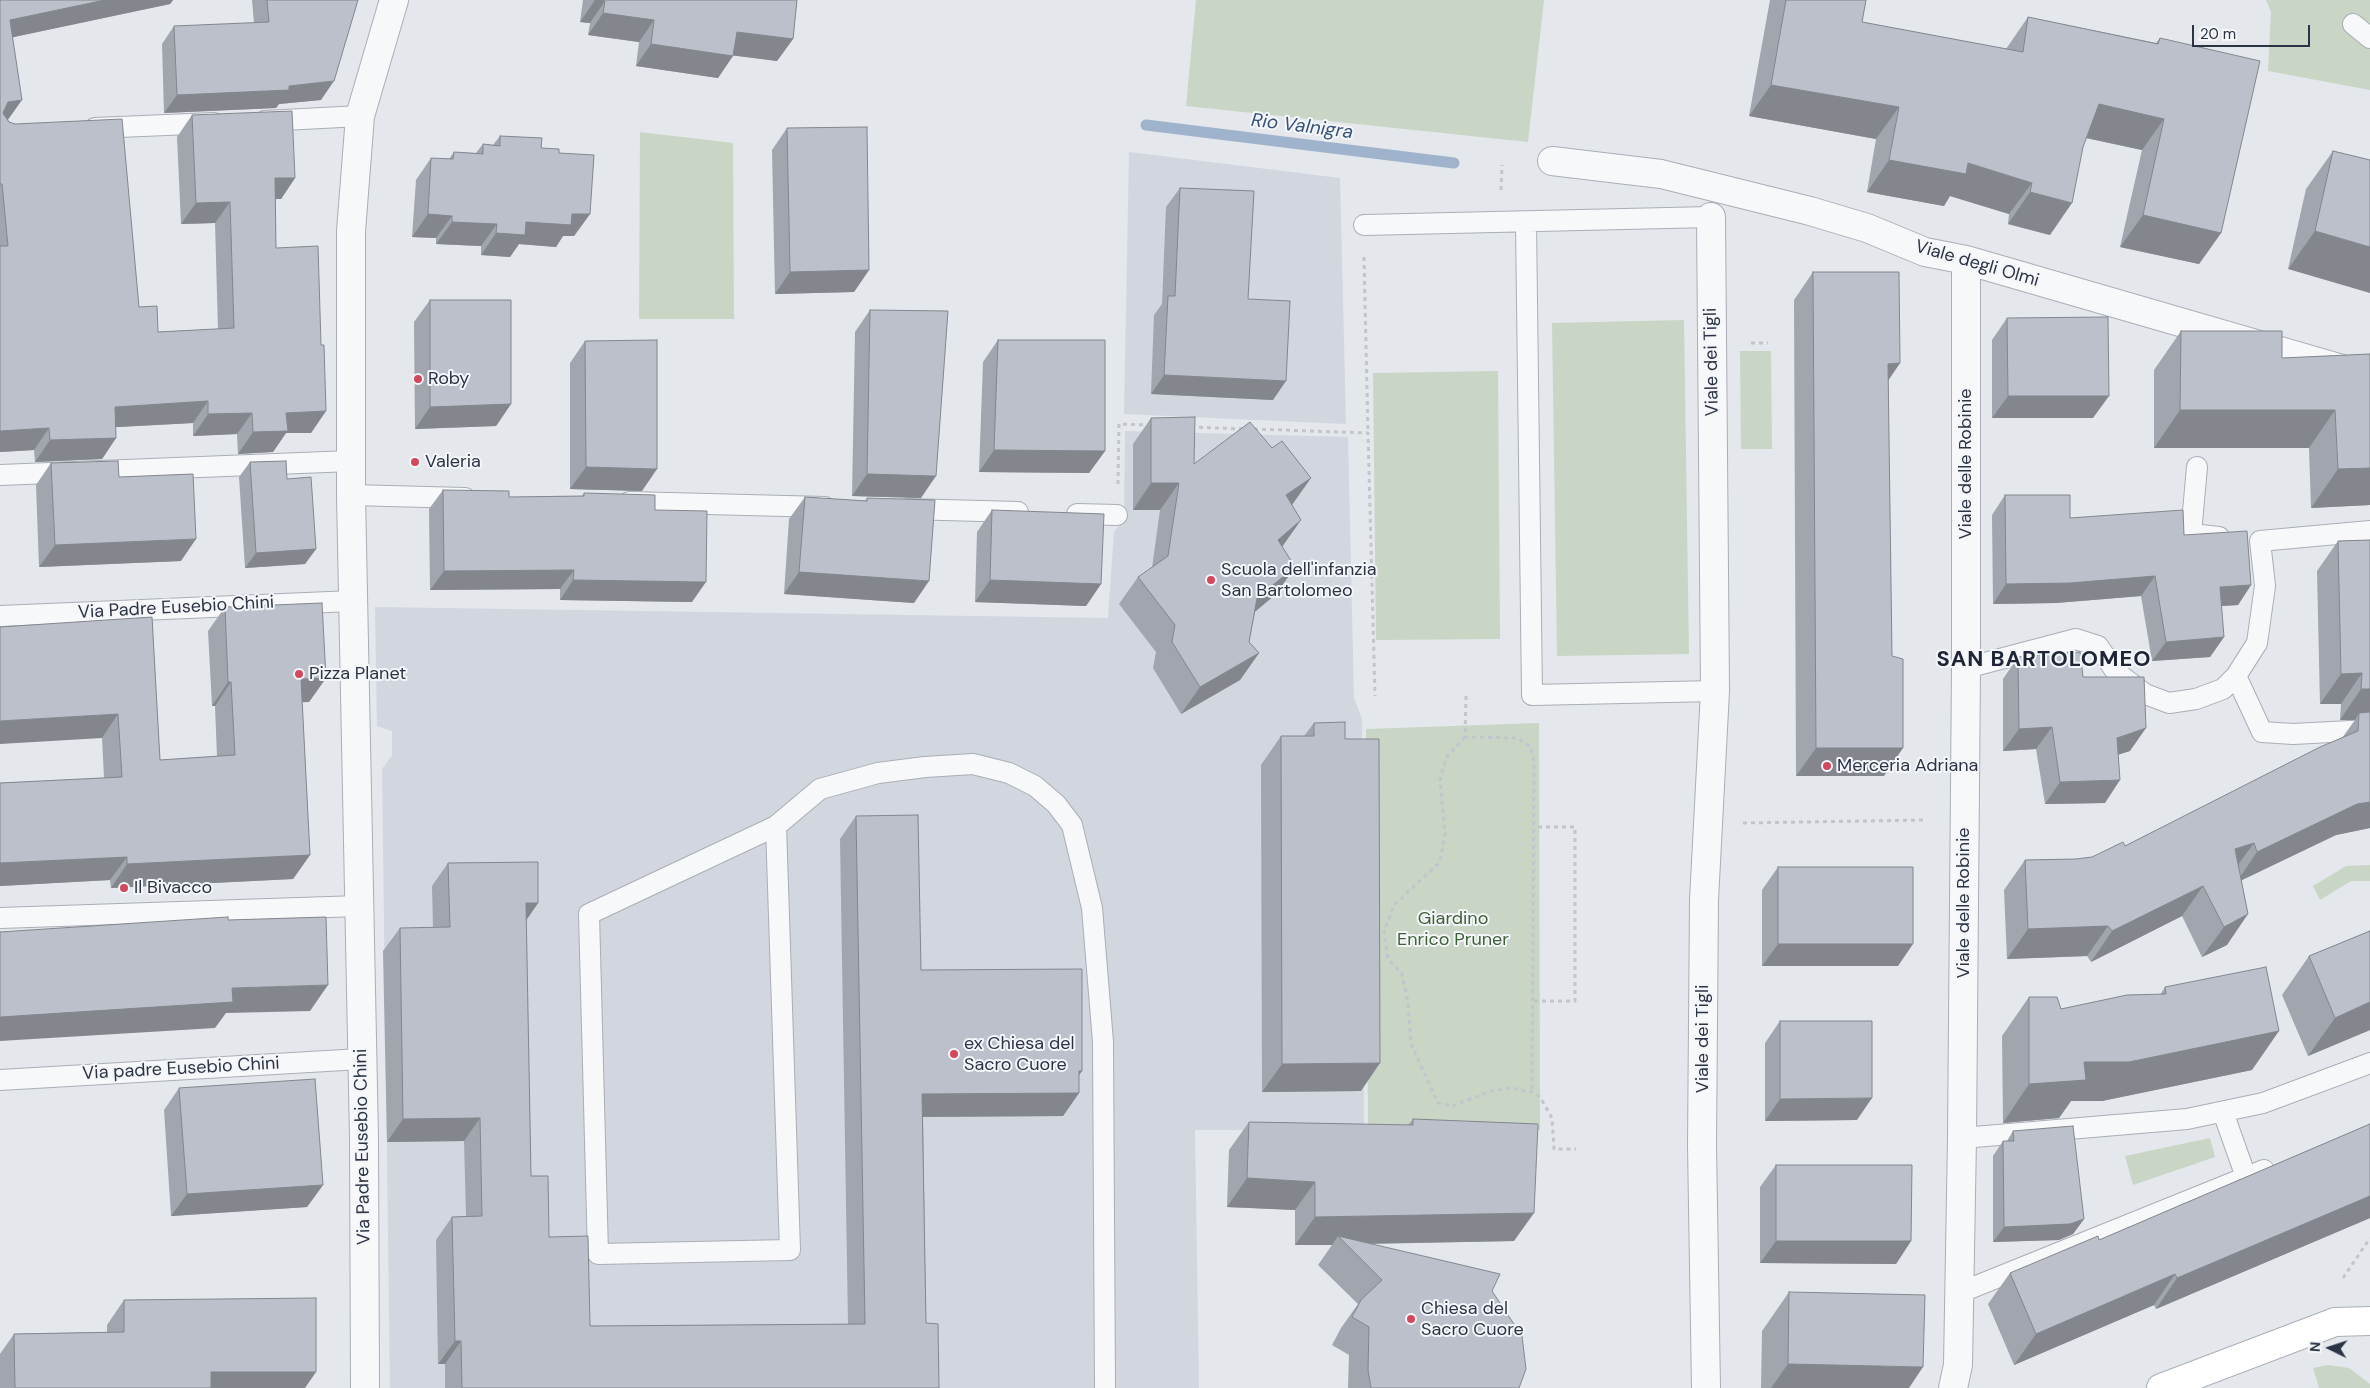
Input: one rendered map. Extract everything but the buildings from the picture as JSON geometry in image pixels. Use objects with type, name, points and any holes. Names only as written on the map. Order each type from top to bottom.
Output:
[{"type":"main road","points":[[2161,1388],[2335,1322],[2370,1321]]},
{"type":"street","name":"Via Padre Eusebio Chini","points":[[365,1388],[366,1309],[351,495],[351,231],[360,116],[394,0]]},
{"type":"street","name":"Viale degli Olmi","points":[[1552,161],[1661,174],[1810,211],[1867,228],[1925,252],[1966,260],[2370,377]]},
{"type":"street","name":"Viale dei Tigli","points":[[1706,1388],[1702,1145],[1704,900],[1715,691],[1711,217]]},
{"type":"street","name":"Viale delle Robinie","points":[[1953,1388],[1958,1365],[1962,1138],[1966,668],[1966,260]]},
{"type":"lane","points":[[2353,24],[2370,38]]},
{"type":"lane","points":[[78,129],[360,116]]},
{"type":"lane","name":"Viale dei Tigli","points":[[1364,226],[1711,217]]},
{"type":"lane","points":[[1526,222],[1532,695],[1715,691]]},
{"type":"lane","points":[[0,476],[351,461]]},
{"type":"lane","points":[[2198,467],[2191,534],[2260,540],[2370,531]]},
{"type":"lane","points":[[351,495],[479,498]]},
{"type":"lane","points":[[607,502],[843,508]]},
{"type":"lane","points":[[892,509],[1117,515]]},
{"type":"lane","points":[[1966,668],[2076,639],[2098,646],[2116,672],[2145,694],[2169,703],[2196,699],[2223,688],[2236,676],[2257,643],[2264,586],[2260,540]]},
{"type":"lane","name":"Via Padre Eusebio Chini","points":[[0,616],[353,601]]},
{"type":"lane","points":[[2236,676],[2262,732],[2293,734],[2370,730]]},
{"type":"lane","points":[[776,826],[790,1250],[598,1254],[589,914],[776,826],[820,789],[878,773],[925,767],[973,764],[1009,773],[1035,786],[1056,804],[1072,825],[1092,908],[1103,1042],[1105,1388]]},
{"type":"lane","points":[[0,918],[359,906]]},
{"type":"lane","name":"Via padre Eusebio Chini","points":[[0,1080],[361,1060]]},
{"type":"lane","points":[[1962,1138],[2187,1119],[2263,1103],[2370,1063]]},
{"type":"lane","points":[[2223,1112],[2246,1177]]},
{"type":"lane","points":[[1960,1293],[2282,1163]]},
{"type":"path","points":[[1501,193],[1502,165]]},
{"type":"path","points":[[1364,226],[1375,696]]},
{"type":"path","points":[[1751,343],[1768,343]]},
{"type":"path","points":[[1117,515],[1119,424],[1159,426]]},
{"type":"path","points":[[1189,427],[1368,433]]},
{"type":"path","points":[[1466,696],[1466,737],[1446,758],[1440,780],[1445,834],[1440,862],[1394,905],[1384,932],[1388,959],[1402,974],[1408,1003],[1410,1044],[1438,1103],[1453,1106],[1491,1090],[1511,1088],[1532,1092],[1540,1097],[1552,1118],[1554,1149],[1576,1149]]},
{"type":"path","points":[[1466,737],[1516,738],[1530,746],[1534,761],[1532,1092]]},
{"type":"path","points":[[1742,823],[1925,820]]},
{"type":"path","points":[[1534,827],[1574,827],[1575,1000],[1534,1001]]},
{"type":"path","points":[[2343,1278],[2370,1238]]},
{"type":"shaded area","points":[[1129,152],[1340,178],[1346,424],[1124,414]]},
{"type":"shaded area","points":[[1125,431],[1348,437],[1354,698],[1362,719],[1364,1130],[1195,1130],[1199,1388],[390,1388],[382,769],[392,755],[392,731],[377,726],[375,607],[1108,618],[1114,532],[1124,519]]},
{"type":"green space","points":[[1196,0],[1544,0],[1528,142],[1186,106]]},
{"type":"green space","points":[[2266,0],[2370,0],[2370,90],[2268,71],[2271,12]]},
{"type":"green space","points":[[640,132],[733,143],[734,319],[639,319]]},
{"type":"green space","points":[[1684,320],[1689,654],[1557,656],[1552,323]]},
{"type":"green space","points":[[1740,351],[1771,351],[1772,449],[1741,449]]},
{"type":"green space","points":[[1498,371],[1500,639],[1376,640],[1373,373]]},
{"type":"green space","name":"Giardino Enrico Pruner","points":[[1539,723],[1540,1130],[1368,1131],[1366,729]]},
{"type":"green space","points":[[2370,865],[2370,881],[2351,881],[2320,900],[2313,886],[2346,866]]},
{"type":"green space","points":[[2210,1138],[2215,1157],[2133,1185],[2125,1156]]},
{"type":"green space","points":[[2328,1365],[2349,1368],[2370,1384],[2370,1388],[2319,1388],[2313,1368]]},
{"type":"waterway","name":"Rio Valnigra","points":[[1146,125],[1454,163]]},
{"type":"place","name":"Roby","points":[[418,379]]},
{"type":"place","name":"Valeria","points":[[415,462]]},
{"type":"place","name":"Scuola dell'infanzia San Bartolomeo","points":[[1211,580]]},
{"type":"place","name":"Pizza Planet","points":[[299,674]]},
{"type":"place","name":"Merceria Adriana","points":[[1827,766]]},
{"type":"place","name":"Il Bivacco","points":[[124,888]]},
{"type":"place","name":"ex Chiesa del Sacro Cuore","points":[[954,1054]]},
{"type":"place","name":"Chiesa del Sacro Cuore","points":[[1411,1319]]},
{"type":"district","name":"SAN BARTOLOMEO","points":[[2044,660]]}]
